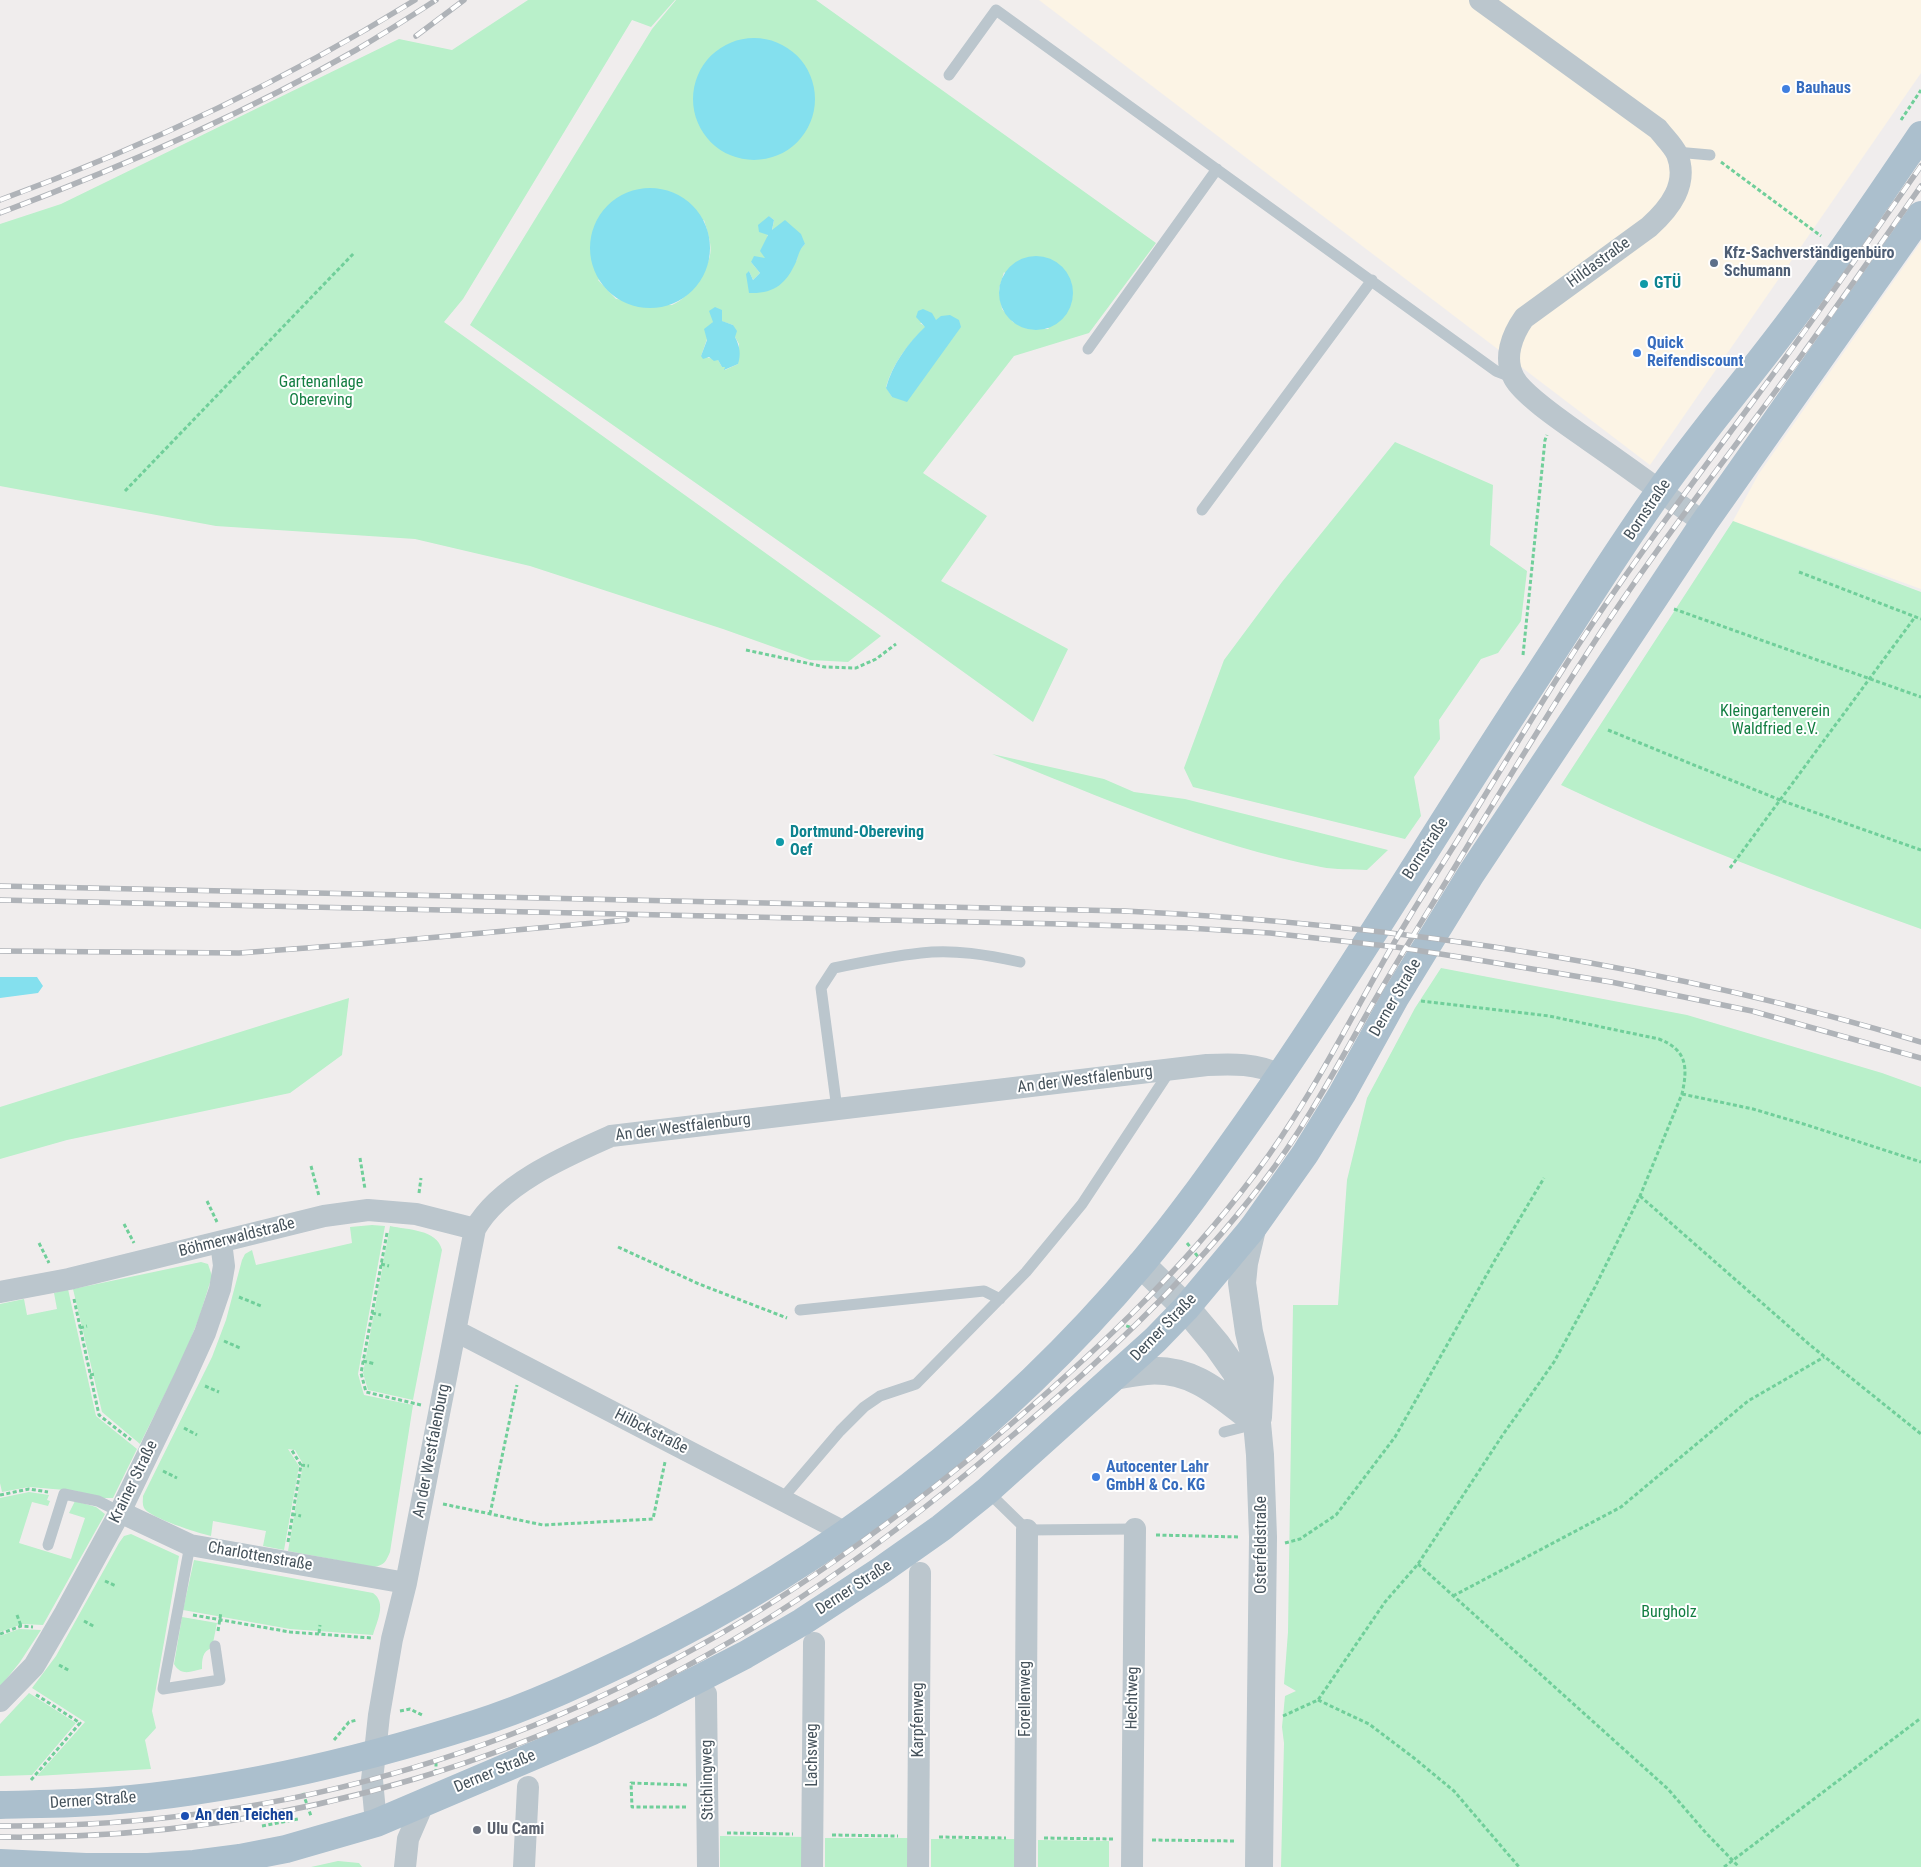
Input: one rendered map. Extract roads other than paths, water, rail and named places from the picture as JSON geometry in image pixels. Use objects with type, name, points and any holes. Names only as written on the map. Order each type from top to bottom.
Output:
[{"type":"main road","name":"Bornstraße","points":[[1394,900],[1527,692],[1660,490],[1799,310],[1921,135]]},
{"type":"main road","points":[[1704,523],[1921,215]]},
{"type":"main road","name":"Derner Straße","points":[[0,1863],[86,1867],[148,1867],[194,1864],[286,1849],[376,1823],[592,1731],[666,1696],[745,1655],[802,1622],[941,1528],[987,1491],[1155,1340],[1186,1308],[1252,1229],[1305,1154],[1342,1094],[1395,998],[1450,908],[1704,523]]},
{"type":"main road","name":"Derner Straße","points":[[0,1805],[110,1801],[178,1793],[298,1772],[374,1755],[479,1723],[599,1673],[707,1619],[771,1582],[846,1533],[904,1491],[999,1411],[1098,1313],[1142,1264],[1197,1193],[1280,1076],[1394,900]]},
{"type":"street","name":"Hildastraße","points":[[1480,0],[1658,129],[1676,152],[1682,169],[1679,186],[1671,204],[1662,215],[1649,227],[1524,318],[1515,330],[1510,351],[1514,378]]},
{"type":"street","points":[[1514,378],[1524,390],[1555,416],[1704,523]]},
{"type":"street","name":"An der Westfalenburg","points":[[376,1823],[372,1792],[378,1715],[392,1639],[406,1583],[441,1408],[475,1229],[481,1219],[508,1193],[556,1161],[611,1136],[1207,1065],[1236,1064],[1270,1070],[1280,1076]]},
{"type":"street","name":"Böhmerwaldstraße","points":[[0,1292],[69,1279],[324,1216],[368,1210],[416,1214],[475,1229]]},
{"type":"street","points":[[1252,1229],[1244,1263],[1242,1283],[1249,1332],[1260,1380],[1257,1423]]},
{"type":"street","name":"Krainer Straße","points":[[0,1702],[34,1666],[120,1512],[152,1461],[205,1333],[220,1289],[224,1266],[221,1242]]},
{"type":"street","name":"Osterfeldstraße","points":[[1142,1264],[1186,1308],[1217,1344],[1236,1372],[1257,1423],[1263,1544],[1259,1854]]},
{"type":"street","name":"Hilbckstraße","points":[[456,1331],[846,1533]]},
{"type":"street","points":[[1115,1376],[1147,1371],[1186,1374],[1204,1383],[1257,1423]]},
{"type":"street","name":"Charlottenstraße","points":[[120,1512],[190,1545],[406,1583]]},
{"type":"street","name":"Forellenweg","points":[[1025,1867],[1027,1530]]},
{"type":"street","name":"Hechtweg","points":[[1132,1867],[1135,1530]]},
{"type":"street","name":"Karpfenweg","points":[[918,1867],[920,1573]]},
{"type":"street","name":"Lachsweg","points":[[812,1867],[814,1644]]},
{"type":"street","name":"Stichlingweg","points":[[706,1694],[708,1867]]},
{"type":"street","points":[[524,1867],[528,1786]]},
{"type":"street","points":[[405,1867],[408,1839],[424,1802]]},
{"type":"lane","points":[[949,75],[996,10],[1496,371],[1514,378]]},
{"type":"lane","points":[[1676,152],[1710,154]]},
{"type":"lane","points":[[1088,349],[1217,169]]},
{"type":"lane","points":[[1202,510],[1372,280]]},
{"type":"lane","points":[[837,1109],[821,988],[834,968],[922,953],[968,953],[1020,962]]},
{"type":"lane","points":[[782,1500],[840,1431],[864,1407],[880,1396],[916,1384],[1000,1299],[1043,1252],[1082,1204],[1171,1069]]},
{"type":"lane","points":[[800,1310],[984,1291],[1000,1299]]},
{"type":"lane","points":[[1224,1432],[1257,1423]]},
{"type":"lane","points":[[987,1491],[1027,1530],[1135,1530]]},
{"type":"lane","points":[[48,1545],[64,1494],[98,1501],[120,1512]]},
{"type":"lane","points":[[190,1545],[163,1689],[220,1680],[215,1646]]},
{"type":"water","points":[[754,38],[777,42],[797,56],[811,76],[815,99],[811,122],[797,142],[777,156],[754,160],[731,156],[711,142],[697,122],[693,99],[697,76],[711,56],[731,42]]},
{"type":"water","points":[[650,188],[673,192],[693,205],[706,225],[710,248],[706,271],[693,291],[673,304],[650,308],[627,304],[607,291],[594,271],[590,248],[594,225],[607,205],[627,192]]},
{"type":"water","points":[[769,216],[774,220],[772,230],[785,220],[801,234],[805,244],[800,250],[792,270],[783,282],[765,292],[749,293],[746,274],[749,271],[753,280],[760,273],[751,262],[754,256],[765,258],[760,251],[768,235],[759,232],[758,225]]},
{"type":"water","points":[[1036,256],[1057,262],[1067,272],[1073,293],[1067,314],[1057,324],[1036,330],[1015,324],[1005,314],[999,293],[1005,272],[1015,262]]},
{"type":"water","points":[[715,307],[722,310],[722,321],[733,325],[737,331],[735,337],[739,350],[738,364],[724,370],[725,367],[722,367],[718,360],[714,361],[709,357],[703,359],[701,356],[707,340],[704,329],[713,322],[709,311]]},
{"type":"water","points":[[923,309],[932,313],[936,320],[941,316],[950,315],[959,320],[961,327],[907,402],[892,397],[886,388],[892,371],[901,355],[925,327],[916,317],[918,311]]},
{"type":"water","points":[[0,977],[37,977],[43,986],[38,993],[0,998]]},
{"type":"railway","points":[[0,200],[107,158],[265,85],[366,30],[415,0]]},
{"type":"railway","points":[[0,213],[91,177],[225,118],[356,50],[436,0]]},
{"type":"railway","points":[[416,36],[464,0]]},
{"type":"railway","points":[[0,1826],[106,1823],[210,1812],[311,1794],[411,1768],[508,1735],[603,1695],[696,1648],[787,1593],[866,1539],[917,1501],[1027,1410],[1131,1315],[1196,1247],[1277,1144],[1316,1081],[1413,911],[1598,615],[1642,552],[1799,339],[1921,166]]},
{"type":"railway","points":[[0,1837],[106,1834],[211,1824],[314,1805],[416,1778],[516,1745],[613,1703],[707,1655],[797,1600],[901,1526],[1036,1416],[1106,1353],[1172,1288],[1235,1218],[1280,1159],[1309,1114],[1388,978],[1501,791],[1606,624],[1800,358],[1921,186]]},
{"type":"railway","points":[[0,886],[1125,911],[1226,917],[1327,926],[1527,952],[1726,990],[1921,1042]]},
{"type":"railway","points":[[0,900],[1062,924],[1270,933],[1396,947],[1611,982],[1752,1011],[1921,1058]]},
{"type":"railway","points":[[0,951],[239,953],[627,920]]},
{"type":"place","name":"Bauhaus","points":[[1786,89]]},
{"type":"place","name":"Kfz-Sachverständigenbüro Schumann","points":[[1714,263]]},
{"type":"place","name":"GTÜ","points":[[1644,284]]},
{"type":"place","name":"Quick Reifendiscount","points":[[1637,353]]},
{"type":"place","name":"Dortmund-Obereving Oef","points":[[780,842]]},
{"type":"place","name":"Autocenter Lahr GmbH & Co. KG","points":[[1096,1477]]},
{"type":"place","name":"An den Teichen","points":[[185,1816]]},
{"type":"place","name":"Ulu Cami","points":[[477,1830]]},
{"type":"park label","name":"Gartenanlage Obereving","points":[[321,392]]},
{"type":"park label","name":"Kleingartenverein Waldfried e.V.","points":[[1775,721]]},
{"type":"park label","name":"Burgholz","points":[[1669,1613]]}]
